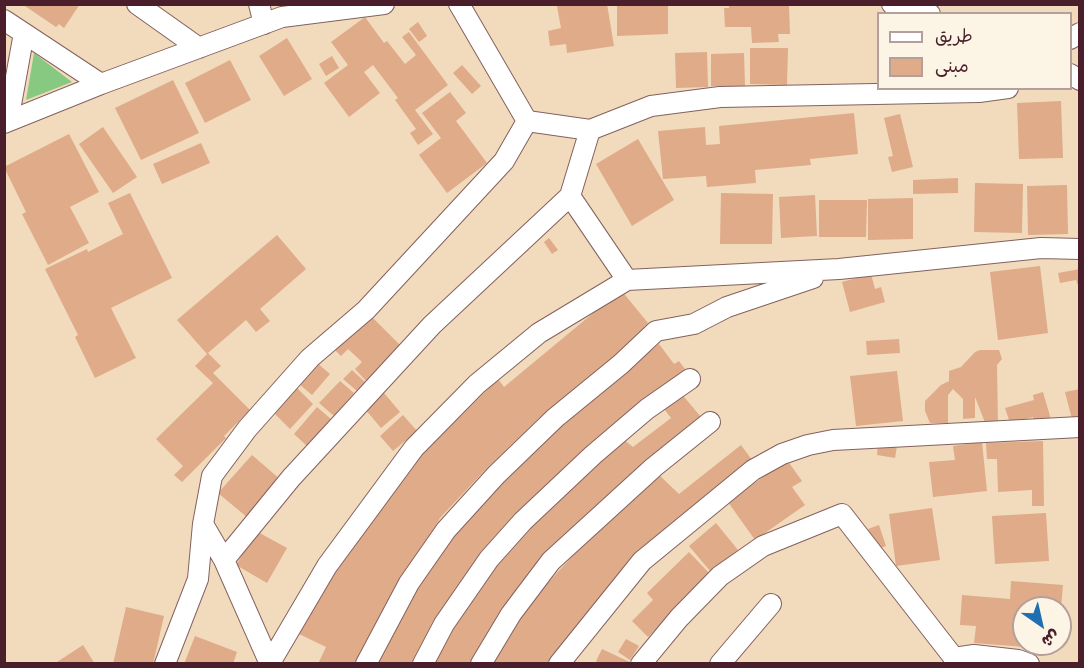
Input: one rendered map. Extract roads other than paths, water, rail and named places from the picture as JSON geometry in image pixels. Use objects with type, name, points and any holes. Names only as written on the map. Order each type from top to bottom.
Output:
[{"type":"street","points":[[137,4],[199,48]]},
{"type":"street","points":[[259,4],[264,24]]},
{"type":"street","points":[[6,122],[282,17],[384,4]]},
{"type":"street","points":[[459,4],[527,121]]},
{"type":"street","points":[[905,6],[924,12]]},
{"type":"street","points":[[4,20],[101,84]]},
{"type":"street","points":[[6,122],[24,33]]},
{"type":"street","points":[[527,121],[590,130],[651,106],[720,98],[994,90]]},
{"type":"street","points":[[165,663],[198,579],[203,524],[212,476],[248,429],[310,358],[366,310],[504,161],[527,121]]},
{"type":"street","points":[[224,560],[291,477],[425,333],[570,196],[590,130]]},
{"type":"street","points":[[570,196],[627,280]]},
{"type":"street","points":[[270,663],[327,566],[414,448],[477,384],[539,333],[627,280],[839,269],[1041,248],[1080,249]]},
{"type":"street","points":[[366,663],[409,583],[453,522],[496,474],[555,418],[621,364],[656,331],[694,324],[727,307],[839,269]]},
{"type":"street","points":[[423,663],[444,624],[489,559],[523,521],[646,409],[690,379]]},
{"type":"street","points":[[481,663],[511,614],[551,561],[654,466],[710,422]]},
{"type":"street","points":[[559,663],[642,561],[753,470],[782,454],[832,440],[1080,427]]},
{"type":"street","points":[[641,663],[679,618],[720,576],[763,546],[842,514],[954,658],[974,655],[1029,663]]},
{"type":"street","points":[[203,524],[224,560],[270,663]]},
{"type":"street","points":[[720,663],[771,604]]}]
